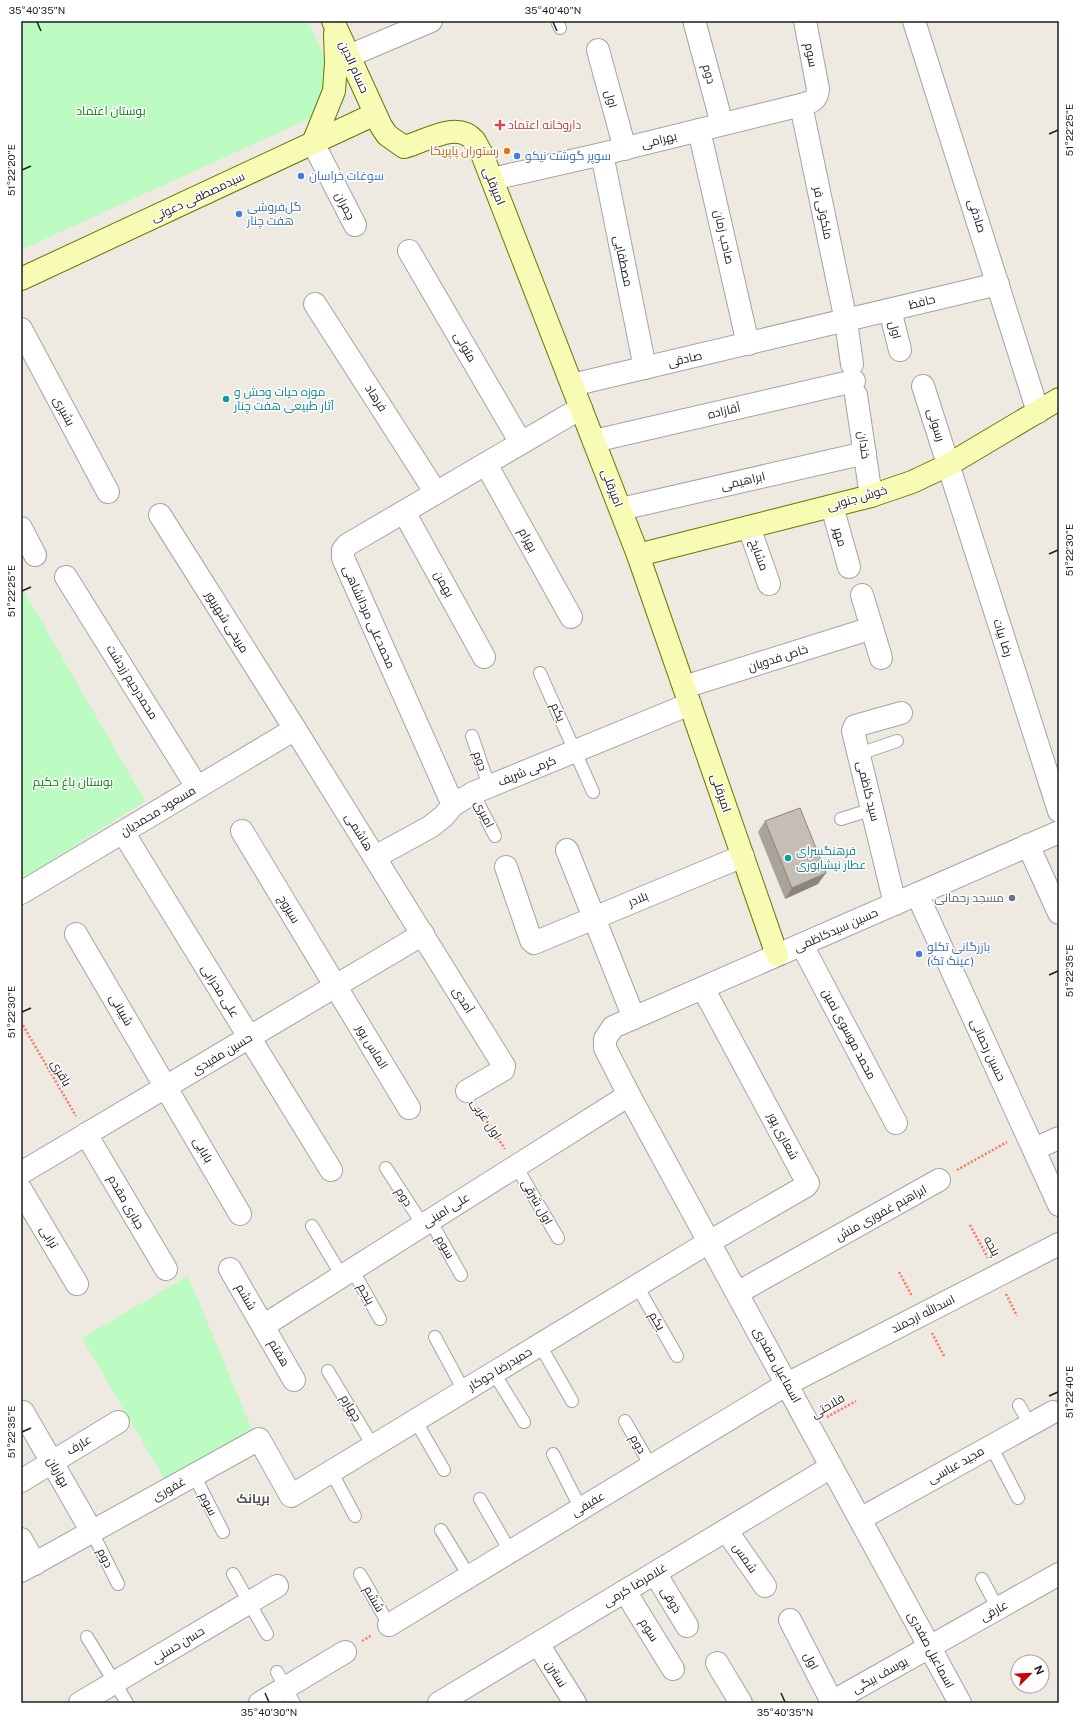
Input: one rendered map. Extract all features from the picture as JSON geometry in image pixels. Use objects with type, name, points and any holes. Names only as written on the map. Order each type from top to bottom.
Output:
[{"type":"main road","name":"حسام الدین","points":[[333,23],[374,114]]},
{"type":"main road","points":[[313,143],[334,91],[336,64],[333,23]]},
{"type":"main road","name":"سیدمصطفی دعوتی","points":[[21,279],[374,114]]},
{"type":"main road","name":"امیرقلی","points":[[374,114],[387,135],[404,147],[448,132],[467,134],[475,141],[492,179],[638,555],[777,955]]},
{"type":"main road","name":"خوش جنوبی","points":[[638,555],[871,496],[912,482],[948,465],[1059,399]]},
{"type":"street","points":[[349,56],[431,21]]},
{"type":"street","name":"سوم","points":[[804,21],[818,90]]},
{"type":"street","name":"صادقی","points":[[914,21],[1038,412]]},
{"type":"street","name":"دوم","points":[[695,24],[722,124]]},
{"type":"street","name":"اول","points":[[598,50],[625,149]]},
{"type":"street","name":"بهرامی","points":[[492,179],[625,149],[801,105],[815,100],[818,90]]},
{"type":"street","name":"ملکوتی فر","points":[[801,105],[846,321]]},
{"type":"street","name":"صاحب زمان","points":[[699,130],[748,344]]},
{"type":"street","name":"چمران","points":[[313,143],[356,225]]},
{"type":"street","name":"مصطفایی","points":[[602,154],[645,368]]},
{"type":"street","name":"متولی","points":[[409,251],[521,443]]},
{"type":"street","name":"حافظ","points":[[846,321],[998,284]]},
{"type":"street","name":"فرهاد","points":[[315,304],[436,493]]},
{"type":"street","name":"اول","points":[[890,310],[900,350]]},
{"type":"street","name":"صادقی","points":[[572,385],[846,321]]},
{"type":"street","name":"خندان","points":[[846,321],[871,496]]},
{"type":"street","name":"بشیری","points":[[21,329],[108,492]]},
{"type":"street","name":"آقازاده","points":[[594,441],[854,380]]},
{"type":"street","name":"رسولی","points":[[923,386],[948,465]]},
{"type":"street","name":"محمدعلی مردانشاهی","points":[[453,805],[343,558],[343,550],[347,545],[581,408]]},
{"type":"street","name":"ابراهیمی","points":[[620,509],[865,453]]},
{"type":"street","name":"بهرام","points":[[486,464],[571,617]]},
{"type":"street","name":"رضا بیات","points":[[948,465],[1059,812]]},
{"type":"street","name":"مهر","points":[[832,506],[848,567]]},
{"type":"street","name":"بهمن","points":[[404,512],[484,657]]},
{"type":"street","name":"مریخی شهریور","points":[[160,515],[295,729]]},
{"type":"street","name":"مشایخ","points":[[749,527],[769,584]]},
{"type":"street","points":[[21,528],[35,555]]},
{"type":"street","name":"محمدرحیم زردشت","points":[[66,577],[198,787]]},
{"type":"street","points":[[862,595],[881,658]]},
{"type":"street","name":"خاص فدویان","points":[[687,696],[872,628]]},
{"type":"street","name":"کرمی شریف","points":[[375,857],[430,827],[444,816],[453,805],[481,790],[575,751],[687,696]]},
{"type":"street","name":"سید کاظمی","points":[[895,904],[853,731],[856,726],[901,714]]},
{"type":"street","name":"مسعود محمدیان","points":[[21,893],[295,729]]},
{"type":"street","name":"هاشمی","points":[[295,729],[423,934]]},
{"type":"street","name":"سیروج","points":[[242,831],[335,986]]},
{"type":"street","name":"علی محرابی","points":[[122,832],[331,1170]]},
{"type":"street","name":"حسین سیدکاظمی","points":[[613,1027],[1059,832]]},
{"type":"street","points":[[1028,845],[1059,913]]},
{"type":"street","points":[[567,850],[634,1018]]},
{"type":"street","name":"بلادر","points":[[506,867],[531,940],[534,943],[743,856]]},
{"type":"street","name":"حسین رحمانی","points":[[917,894],[1059,1205]]},
{"type":"street","name":"شیبانی","points":[[76,934],[166,1087]]},
{"type":"street","name":"حسین مفیدی","points":[[21,1173],[423,934]]},
{"type":"street","name":"آمدی","points":[[423,934],[504,1066]]},
{"type":"street","name":"محمد موسوی نمین","points":[[802,944],[896,1124]]},
{"type":"street","name":"الماس پور","points":[[335,986],[409,1108]]},
{"type":"street","name":"شعاری پور","points":[[704,988],[808,1183],[806,1186],[710,1242]]},
{"type":"street","name":"اسماعیل صفدری","points":[[613,1027],[605,1039],[605,1048],[629,1095],[960,1703]]},
{"type":"street","name":"اول غربی","points":[[467,1091],[503,1070],[504,1066]]},
{"type":"street","name":"بابایی","points":[[166,1087],[240,1214]]},
{"type":"street","name":"علی امینی","points":[[263,1326],[629,1095]]},
{"type":"street","name":"جباری مقدم","points":[[86,1134],[166,1270]]},
{"type":"street","points":[[1030,1141],[1059,1138]]},
{"type":"street","name":"ابراهیم غفوری منش","points":[[737,1293],[939,1180]]},
{"type":"street","name":"ترابی","points":[[21,1190],[77,1284]]},
{"type":"street","name":"حمیدرضا جوکار","points":[[291,1496],[710,1242]]},
{"type":"street","name":"اسدالله ارجمند","points":[[787,1384],[1059,1244]]},
{"type":"street","name":"ششم","points":[[230,1269],[263,1326]]},
{"type":"street","name":"هفتم","points":[[263,1326],[294,1380]]},
{"type":"street","name":"عفیفی","points":[[389,1625],[787,1384]]},
{"type":"street","name":"بهاریان","points":[[24,1412],[92,1532]]},
{"type":"street","name":"مجید عباسی","points":[[860,1519],[1052,1412]]},
{"type":"street","name":"عارف","points":[[21,1481],[118,1422]]},
{"type":"street","name":"غفوری","points":[[28,1568],[260,1439],[291,1496]]},
{"type":"street","name":"غلامرضا کرمی","points":[[451,1700],[538,1644],[831,1467]]},
{"type":"street","name":"شمس","points":[[726,1530],[765,1586]]},
{"type":"street","points":[[21,1538],[28,1568]]},
{"type":"street","name":"ذوقی","points":[[655,1573],[687,1626]]},
{"type":"street","name":"عارفی","points":[[929,1647],[1059,1574]]},
{"type":"street","name":"حسن حسنی","points":[[80,1703],[277,1586]]},
{"type":"street","name":"سوم","points":[[625,1591],[673,1669]]},
{"type":"street","name":"اول","points":[[790,1620],[831,1702]]},
{"type":"street","name":"نسترن","points":[[538,1644],[574,1703]]},
{"type":"street","name":"یوسف بیگی","points":[[831,1702],[929,1647]]},
{"type":"street","points":[[260,1703],[345,1652]]},
{"type":"street","points":[[717,1663],[741,1703]]},
{"type":"lane","name":"یکم","points":[[540,673],[593,792]]},
{"type":"lane","name":"دوم","points":[[472,736],[481,790]]},
{"type":"lane","points":[[859,754],[897,741]]},
{"type":"lane","name":"امیری","points":[[481,790],[495,836]]},
{"type":"lane","points":[[841,820],[873,809]]},
{"type":"lane","name":"اول شرقی","points":[[516,1166],[558,1238]]},
{"type":"lane","name":"دوم","points":[[386,1168],[426,1223]]},
{"type":"lane","name":"سوم","points":[[426,1223],[460,1274]]},
{"type":"lane","points":[[312,1226],[347,1273]]},
{"type":"lane","name":"پنجم","points":[[347,1273],[380,1319]]},
{"type":"lane","name":"یکم","points":[[637,1286],[677,1356]]},
{"type":"lane","points":[[435,1337],[464,1391]]},
{"type":"lane","points":[[540,1345],[572,1401]]},
{"type":"lane","name":"چهارم","points":[[328,1371],[373,1446]]},
{"type":"lane","points":[[494,1373],[524,1422]]},
{"type":"lane","points":[[1019,1405],[1030,1425]]},
{"type":"lane","points":[[415,1420],[444,1470]]},
{"type":"lane","name":"دوم","points":[[625,1421],[651,1466]]},
{"type":"lane","points":[[991,1446],[1018,1498]]},
{"type":"lane","points":[[553,1454],[581,1509]]},
{"type":"lane","points":[[331,1471],[355,1516]]},
{"type":"lane","name":"سوم","points":[[194,1475],[223,1532]]},
{"type":"lane","points":[[480,1499],[510,1551]]},
{"type":"lane","points":[[441,1530],[469,1576]]},
{"type":"lane","name":"دوم","points":[[92,1532],[118,1584]]},
{"type":"lane","points":[[233,1574],[267,1634]]},
{"type":"lane","name":"ششم","points":[[360,1574],[389,1625]]},
{"type":"lane","points":[[982,1579],[998,1609]]},
{"type":"lane","points":[[87,1637],[127,1703]]},
{"type":"path","name":"باقری","points":[[21,1022],[86,1134]]},
{"type":"path","name":"اول غربی","points":[[467,1091],[516,1166]]},
{"type":"path","name":"ابراهیم غفوری منش","points":[[939,1180],[1030,1141]]},
{"type":"path","name":"پنجه","points":[[970,1225],[997,1276]]},
{"type":"path","points":[[899,1272],[944,1356]]},
{"type":"path","name":"فلاحتی","points":[[810,1427],[856,1400]]},
{"type":"path","points":[[345,1652],[389,1625]]},
{"type":"green space","name":"بوستان اعتماد","points":[[21,21],[308,21],[346,102],[21,250]]},
{"type":"green space","name":"بوستان باغ حکیم","points":[[21,586],[145,801],[21,880]]},
{"type":"green space","points":[[188,1276],[254,1434],[166,1482],[82,1338]]},
{"type":"building","name":"فرهنگسرای عطار نیشابوری","points":[[800,808],[826,873],[792,888],[765,821]]},
{"type":"place","name":"داروخانه اعتماد","points":[[500,125]]},
{"type":"place","name":"رستوران پاپریکا","points":[[507,151]]},
{"type":"place","name":"سوپر گوشت نیکو","points":[[517,156]]},
{"type":"place","name":"سوغات خراسان","points":[[301,176]]},
{"type":"place","name":"گل‌فروشی هفت چنار","points":[[239,214]]},
{"type":"place","name":"موزه حیات وحش و آثار طبیعی هفت چنار","points":[[226,399]]},
{"type":"place","name":"فرهنگسرای عطار نیشابوری","points":[[788,858]]},
{"type":"place","name":"مسجد رحمانی","points":[[1012,898]]},
{"type":"place","name":"بازرگانی تکلو (عینک تک)","points":[[919,954]]},
{"type":"district","name":"بریانک","points":[[253,1498]]}]
